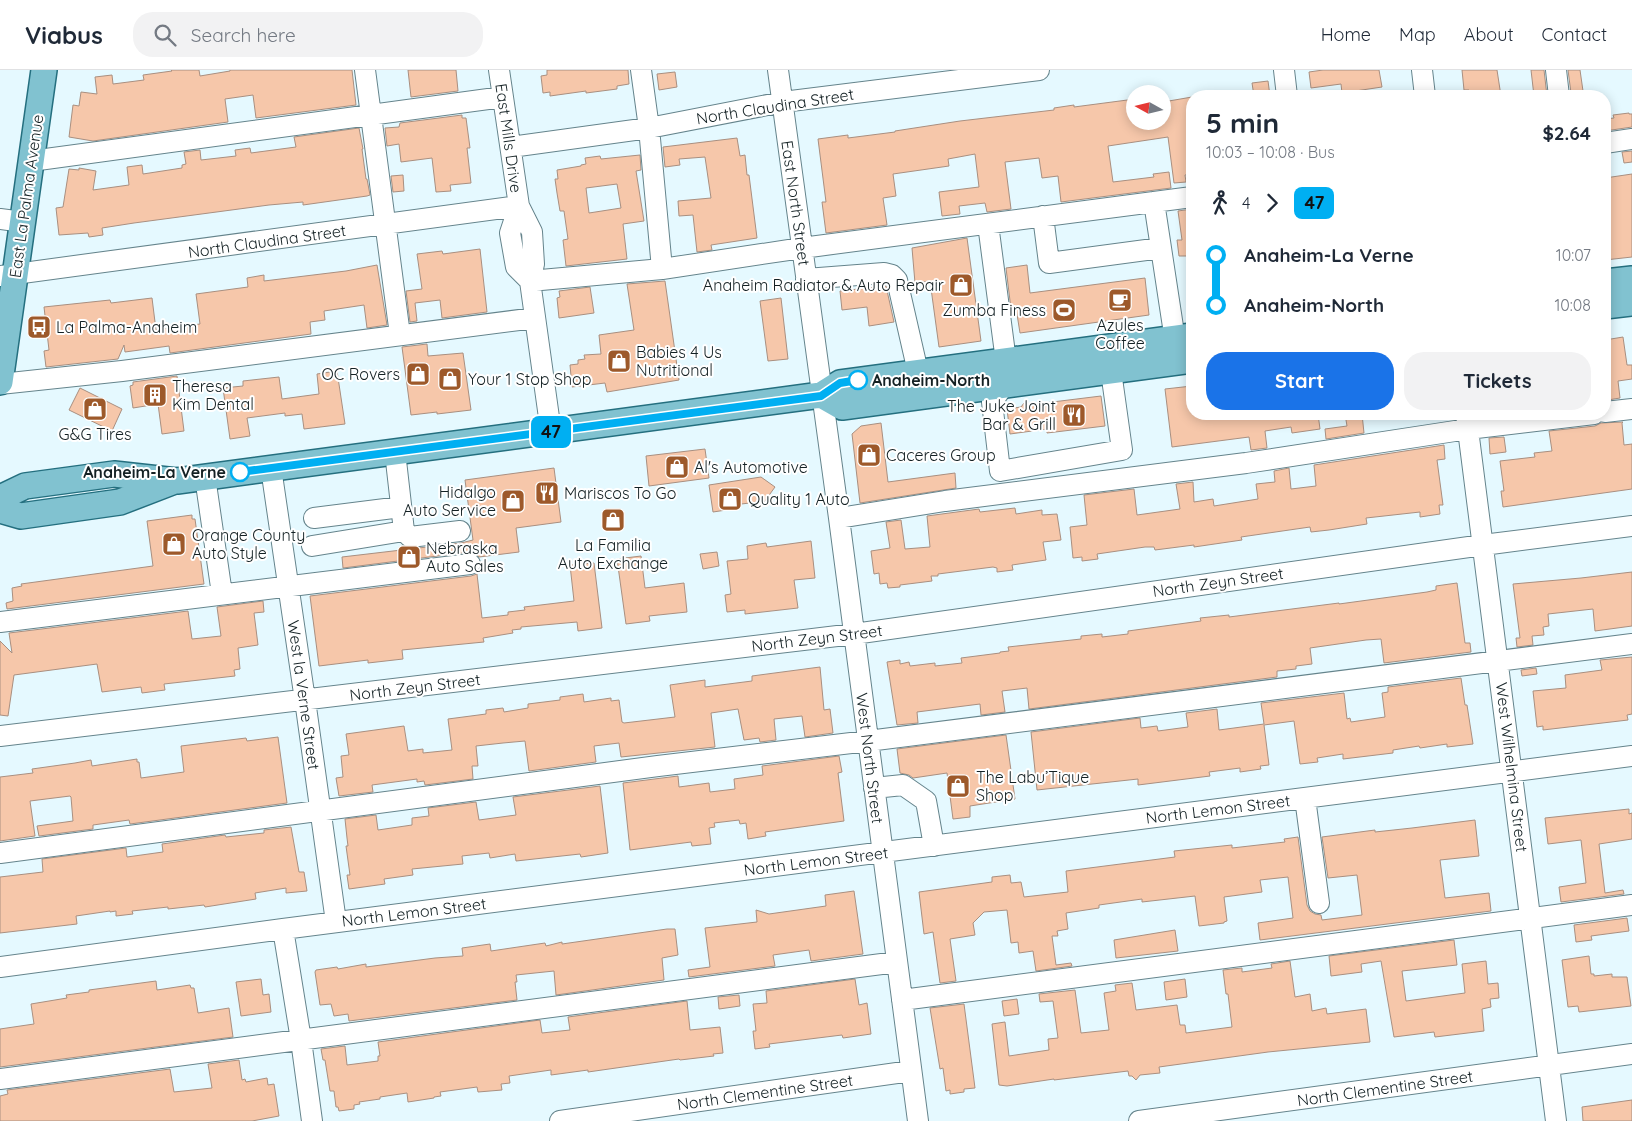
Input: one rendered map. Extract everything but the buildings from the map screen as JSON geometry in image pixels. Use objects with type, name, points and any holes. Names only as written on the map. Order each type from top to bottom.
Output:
[{"type":"main road","name":"East La Palma Avenue","points":[[0,383],[11,221],[31,161],[44,70]]},
{"type":"main road","points":[[1611,281],[1632,279]]},
{"type":"main road","points":[[1611,305],[1632,303]]},
{"type":"main road","points":[[0,510],[21,516],[120,502],[177,481],[821,396],[840,383],[918,372],[1005,372],[1184,349]]},
{"type":"main road","points":[[821,396],[842,407],[987,388],[1005,372]]},
{"type":"main road","points":[[0,498],[25,486],[114,474],[177,481]]},
{"type":"street","points":[[365,70],[400,335]]},
{"type":"street","name":"East Mills Drive","points":[[499,70],[519,206],[532,232],[534,264],[530,281],[551,432]]},
{"type":"street","points":[[641,70],[649,128],[662,269]]},
{"type":"street","name":"East North Street","points":[[778,70],[821,396]]},
{"type":"street","name":"North Claudina Street","points":[[511,147],[649,128],[782,102],[1039,70]]},
{"type":"street","points":[[1284,70],[1286,90]]},
{"type":"street","points":[[1422,70],[1424,90]]},
{"type":"street","points":[[1556,70],[1558,90]]},
{"type":"street","points":[[31,161],[503,97]]},
{"type":"street","points":[[1611,142],[1632,139]]},
{"type":"street","points":[[530,281],[662,269],[802,248],[1186,198]]},
{"type":"street","points":[[1154,202],[1161,248],[1184,349]]},
{"type":"street","name":"North Claudina Street","points":[[8,276],[519,206]]},
{"type":"street","points":[[1042,216],[1049,263],[1161,248]]},
{"type":"street","points":[[988,224],[1005,372],[992,402],[1000,471],[1122,450],[1109,359]]},
{"type":"street","points":[[806,279],[884,273],[892,275],[897,280],[918,372]]},
{"type":"street","points":[[0,383],[122,371],[535,318]]},
{"type":"street","name":"West North Street","points":[[821,396],[839,518],[918,1121]]},
{"type":"street","points":[[1611,411],[1632,409]]},
{"type":"street","points":[[839,518],[945,501],[1246,463],[1467,421],[1485,420]]},
{"type":"street","name":"West Wilhelmina Street","points":[[1467,421],[1556,1121]]},
{"type":"street","points":[[395,452],[404,531],[410,536],[460,531]]},
{"type":"street","name":"West la Verne Street","points":[[271,468],[336,922]]},
{"type":"street","points":[[205,477],[222,594]]},
{"type":"street","points":[[314,518],[401,507]]},
{"type":"street","name":"North Zeyn Street","points":[[0,736],[854,634],[1483,545],[1632,526]]},
{"type":"street","points":[[312,546],[404,531]]},
{"type":"street","points":[[0,622],[470,564]]},
{"type":"street","points":[[0,853],[658,766],[1632,644]]},
{"type":"street","name":"North Lemon Street","points":[[0,967],[336,922],[1632,756]]},
{"type":"street","points":[[874,788],[903,785],[926,801],[934,846]]},
{"type":"street","points":[[1305,798],[1319,903]]},
{"type":"street","points":[[902,1000],[1632,904]]},
{"type":"street","points":[[283,929],[312,1121]]},
{"type":"street","points":[[0,1079],[897,962]]},
{"type":"street","name":"North Clementine Street","points":[[1139,1121],[1632,1054]]},
{"type":"street","name":"North Clementine Street","points":[[560,1121],[911,1071]]},
{"type":"bus line","name":"47","points":[[240,472],[821,396],[840,383],[858,380]]},
{"type":"place","name":"Anaheim Radiator & Auto Repair","points":[[961,285]]},
{"type":"place","name":"Azules Coffee","points":[[1120,300]]},
{"type":"place","name":"Zumba Finess","points":[[1064,310]]},
{"type":"place","name":"La Palma-Anaheim","points":[[39,327]]},
{"type":"place","name":"Babies 4 Us Nutritional","points":[[619,361]]},
{"type":"place","name":"OC Rovers","points":[[418,374]]},
{"type":"place","name":"Your 1 Stop Shop","points":[[450,379]]},
{"type":"place","name":"Anaheim-North","points":[[858,380]]},
{"type":"place","name":"Theresa Kim Dental","points":[[155,395]]},
{"type":"place","name":"G&G Tires","points":[[95,409]]},
{"type":"place","name":"The Juke Joint Bar & Grill","points":[[1074,415]]},
{"type":"place","name":"Caceres Group","points":[[869,455]]},
{"type":"place","name":"Al's Automotive","points":[[677,467]]},
{"type":"place","name":"Anaheim-La Verne","points":[[240,472]]},
{"type":"place","name":"Mariscos To Go","points":[[547,493]]},
{"type":"place","name":"Quality 1 Auto","points":[[730,499]]},
{"type":"place","name":"Hidalgo Auto Service","points":[[513,501]]},
{"type":"place","name":"La Familia Auto Exchange","points":[[613,520]]},
{"type":"place","name":"Orange County Auto Style","points":[[174,544]]},
{"type":"place","name":"Nebraska Auto Sales","points":[[409,557]]},
{"type":"place","name":"The Labu’Tique Shop","points":[[958,786]]}]
